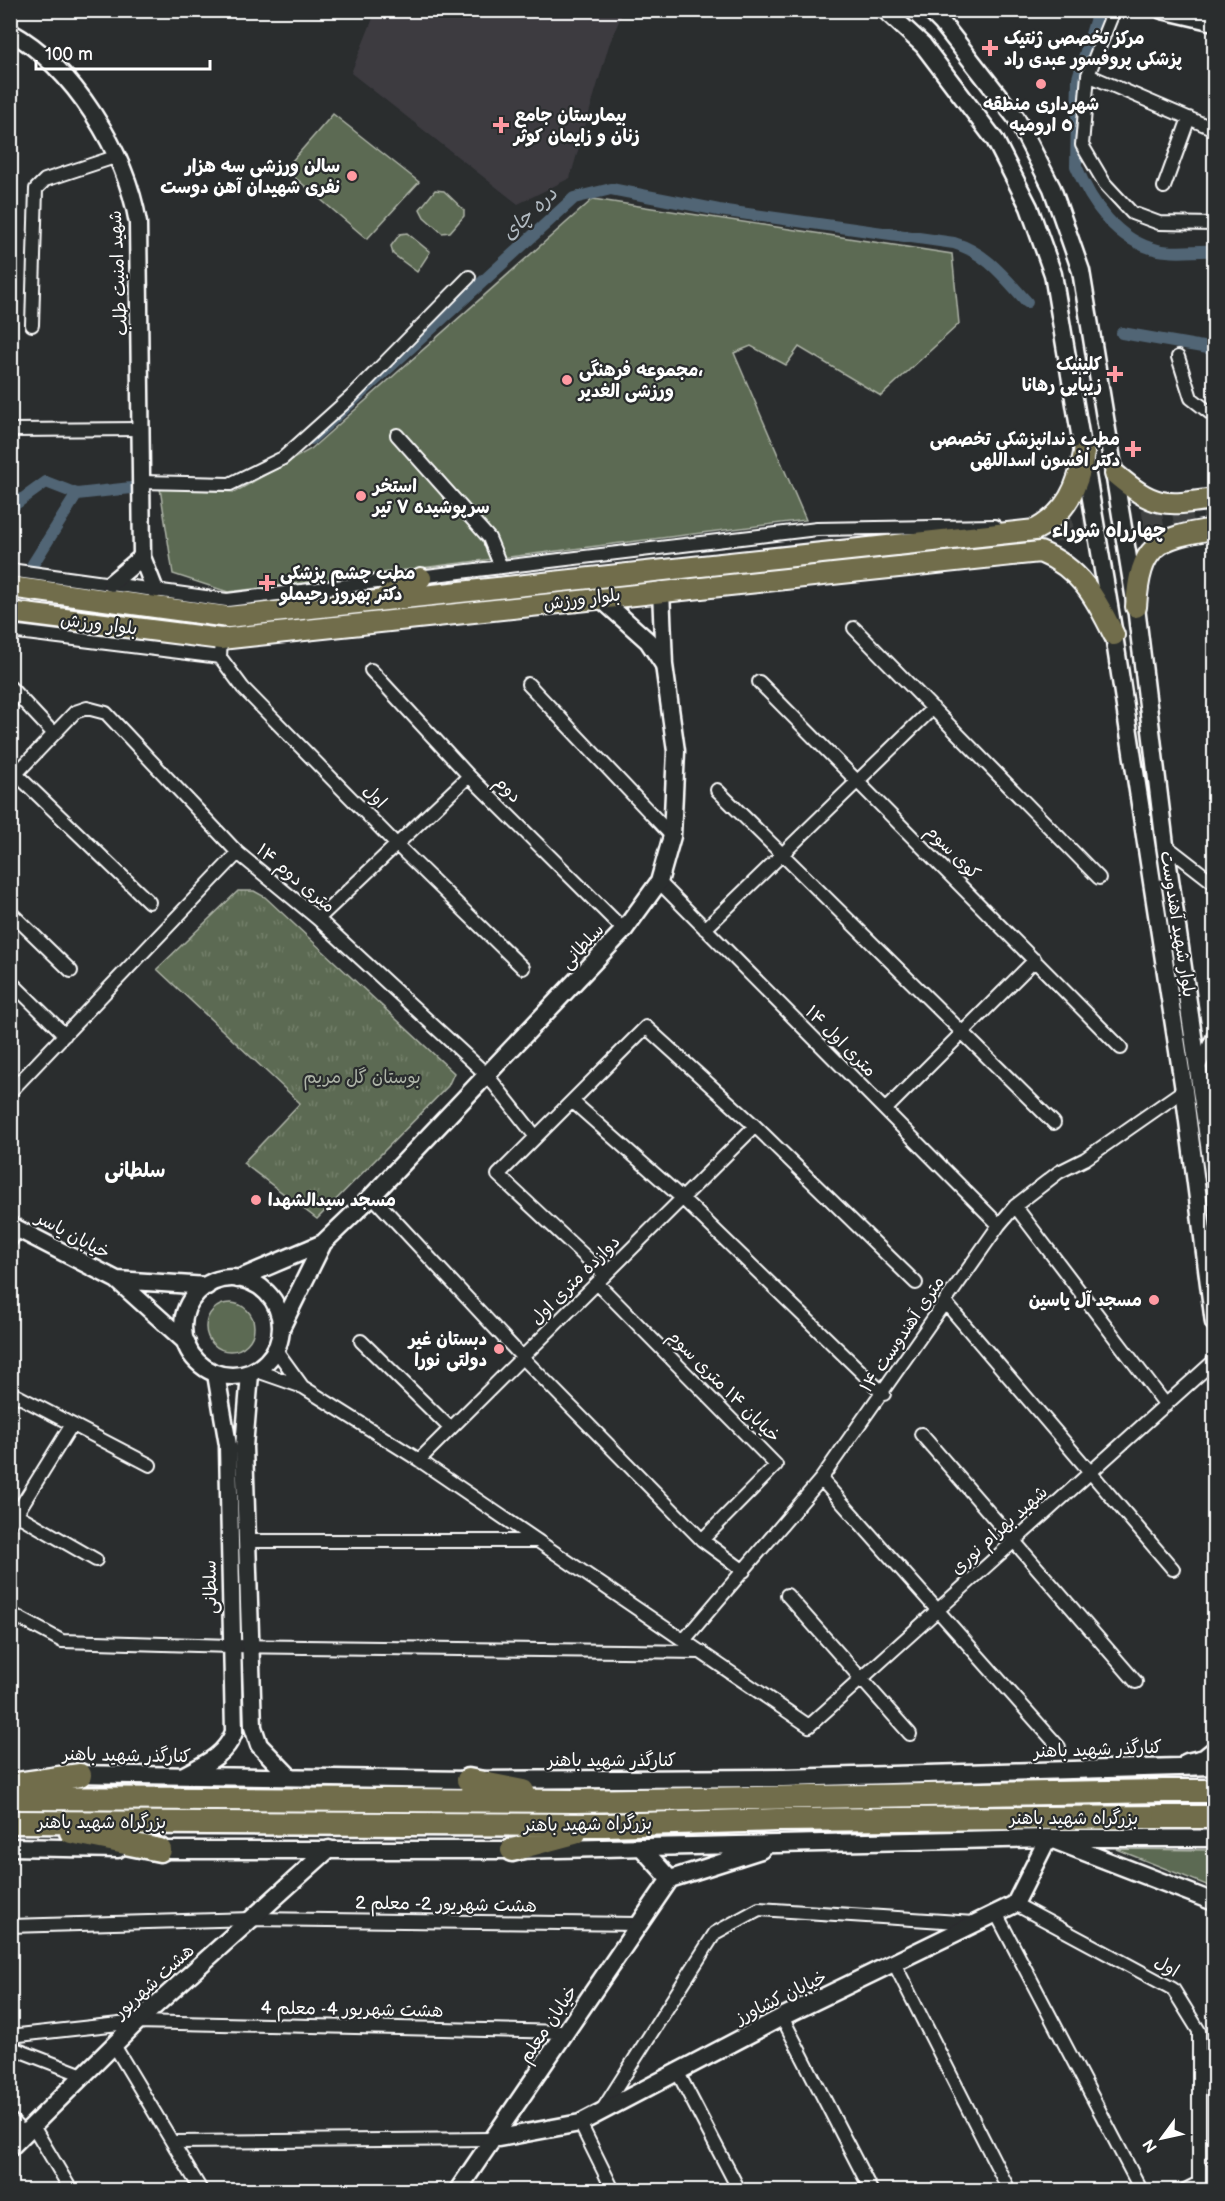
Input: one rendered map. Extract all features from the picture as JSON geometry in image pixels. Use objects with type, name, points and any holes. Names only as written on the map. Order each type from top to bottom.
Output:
[{"type":"highway","points":[[10,1785],[80,1774]]},
{"type":"highway","points":[[468,1780],[575,1801]]},
{"type":"highway","name":"بزرگراه شهید باهنر","points":[[10,1798],[575,1801],[1215,1791]]},
{"type":"highway","name":"بزرگراه شهید باهنر","points":[[15,1822],[604,1826],[777,1820],[1166,1827],[1215,1817]]},
{"type":"highway","points":[[15,1822],[160,1850]]},
{"type":"highway","points":[[512,1850],[604,1826]]},
{"type":"main road","name":"بلوار شهید آهندوست","points":[[885,10],[923,45],[995,140],[1029,207],[1053,274],[1114,635],[1184,1090],[1215,1323]]},
{"type":"main road","name":"بلوار شهید آهندوست","points":[[929,10],[942,23],[1016,118],[1052,188],[1082,271],[1136,607],[1165,844],[1215,1179]]},
{"type":"main road","points":[[1162,10],[1215,21]]},
{"type":"main road","name":"شهید امنیت طلب","points":[[10,32],[32,44],[74,88],[118,156],[133,195],[138,223],[142,558]]},
{"type":"main road","name":"بلوار ورزش","points":[[18,588],[228,617],[375,603],[653,560],[1035,530],[1052,521],[1064,508],[1080,477],[1084,453]]},
{"type":"main road","points":[[1115,474],[1143,497],[1159,503],[1174,505],[1215,499]]},
{"type":"main road","points":[[1093,507],[1119,502]]},
{"type":"main road","points":[[1174,505],[1165,513],[1165,520],[1168,526],[1179,534]]},
{"type":"main road","points":[[1136,607],[1138,576],[1142,562],[1164,541],[1179,534],[1215,529]]},
{"type":"main road","points":[[1035,530],[1042,531],[1048,539],[1045,549],[1040,552]]},
{"type":"main road","name":"بلوار ورزش","points":[[16,613],[221,648],[340,628],[599,597],[1040,552]]},
{"type":"main road","points":[[1040,552],[1055,558],[1082,579],[1093,594],[1114,635]]},
{"type":"main road","points":[[1101,556],[1127,552]]},
{"type":"main road","points":[[111,583],[142,558],[155,590]]},
{"type":"main road","points":[[375,603],[421,578]]},
{"type":"main road","points":[[16,613],[18,588]]},
{"type":"main road","name":"سلطانی","points":[[323,1243],[372,1196],[624,930],[659,882],[672,836],[676,751],[664,665],[661,590]]},
{"type":"main road","points":[[599,597],[648,641],[664,665]]},
{"type":"main road","name":"خیابان یاسر","points":[[13,1232],[117,1280],[187,1343]]},
{"type":"main road","points":[[238,1279],[323,1243]]},
{"type":"main road","points":[[281,1329],[281,1318],[275,1302],[264,1289],[249,1281],[238,1279],[215,1281],[207,1286],[189,1303],[184,1319],[190,1353],[202,1366],[216,1374],[233,1377],[254,1372],[276,1350],[281,1329],[323,1243]]},
{"type":"main road","name":"خیابان یاسر","points":[[117,1280],[207,1286]]},
{"type":"main road","points":[[254,1372],[244,1447],[253,1726],[259,1744],[289,1776]]},
{"type":"main road","name":"سلطانی","points":[[184,1776],[215,1758],[230,1745],[234,1732],[228,1445],[216,1374]]},
{"type":"main road","points":[[1165,1767],[1204,1758],[1215,1750]]},
{"type":"main road","name":"کنارگذر شهید باهنر","points":[[10,1774],[468,1780],[783,1778],[1215,1766]]},
{"type":"main road","points":[[10,1847],[160,1850],[512,1850],[1048,1838],[1166,1827],[1186,1823],[1193,1801],[1185,1779],[1165,1767]]},
{"type":"main road","points":[[1166,1827],[1215,1838]]},
{"type":"main road","points":[[1048,1838],[1215,1902]]},
{"type":"main road","points":[[1016,1904],[1048,1838]]},
{"type":"main road","points":[[641,1847],[670,1879],[778,1844]]},
{"type":"main road","name":"هشت شهریور","points":[[10,2148],[137,2022],[329,1850]]},
{"type":"main road","name":"خیابان معلم","points":[[462,2188],[670,1879]]},
{"type":"main road","name":"خیابان کشاورز","points":[[493,2139],[580,2123],[783,2017],[1016,1904]]},
{"type":"street","points":[[1114,10],[1088,75],[1082,145],[1105,184],[1132,213],[1159,223],[1215,224]]},
{"type":"street","points":[[1088,75],[1215,129]]},
{"type":"street","points":[[1164,187],[1189,118]]},
{"type":"street","points":[[32,325],[36,189],[45,180],[118,156]]},
{"type":"street","points":[[142,482],[230,484],[283,458],[351,397],[469,277]]},
{"type":"street","points":[[1178,357],[1191,398],[1215,416]]},
{"type":"street","points":[[10,430],[142,429]]},
{"type":"street","points":[[396,435],[489,538],[501,567]]},
{"type":"street","points":[[10,570],[226,600],[501,567],[653,560]]},
{"type":"street","points":[[854,628],[1099,878]]},
{"type":"street","points":[[10,631],[221,648]]},
{"type":"street","name":"اول","points":[[221,648],[243,688],[396,844],[523,968]]},
{"type":"street","name":"دوم","points":[[371,670],[469,776],[624,930]]},
{"type":"street","name":"کوی سوم","points":[[759,682],[1121,1048]]},
{"type":"street","points":[[528,684],[672,836]]},
{"type":"street","points":[[10,687],[54,734],[13,777],[149,902]]},
{"type":"street","name":"۱۴ متری دوم","points":[[54,734],[75,712],[87,708],[106,713],[238,853],[318,919],[487,1075],[536,1137]]},
{"type":"street","points":[[705,929],[933,708]]},
{"type":"street","points":[[318,919],[469,776]]},
{"type":"street","points":[[717,790],[1054,1123]]},
{"type":"street","points":[[1165,844],[1215,883]]},
{"type":"street","points":[[10,1092],[238,853]]},
{"type":"street","name":"۱۴ متری اول","points":[[659,882],[999,1225]]},
{"type":"street","points":[[10,912],[71,971]]},
{"type":"street","points":[[885,1110],[1035,960]]},
{"type":"street","points":[[10,981],[65,1035]]},
{"type":"street","points":[[601,1279],[498,1175],[646,1027],[755,1126],[916,1283]]},
{"type":"street","points":[[1199,1067],[1215,1035]]},
{"type":"street","name":"۱۴ متری آهندوست","points":[[685,1639],[821,1479],[884,1394],[999,1225],[1016,1206],[1059,1172],[1085,1159],[1184,1090]]},
{"type":"street","points":[[572,1101],[683,1198],[884,1394]]},
{"type":"street","name":"دوازده متری اول","points":[[419,1460],[755,1126]]},
{"type":"street","points":[[372,1196],[522,1357],[702,1540],[744,1571]]},
{"type":"street","points":[[1016,1206],[1166,1405]]},
{"type":"street","name":"خیابان ۱۴ متری سوم","points":[[601,1279],[776,1464],[702,1540]]},
{"type":"street","points":[[945,1302],[1089,1474],[1173,1569]]},
{"type":"street","points":[[361,1341],[450,1428]]},
{"type":"street","points":[[276,1350],[303,1387]]},
{"type":"street","name":"شهید بهرام نوری","points":[[702,1652],[809,1726],[1215,1361]]},
{"type":"street","points":[[254,1372],[303,1387],[419,1460],[702,1652]]},
{"type":"street","points":[[10,1392],[71,1426],[150,1465]]},
{"type":"street","points":[[71,1426],[13,1519],[96,1560]]},
{"type":"street","points":[[921,1434],[1136,1682]]},
{"type":"street","points":[[821,1479],[1059,1747]]},
{"type":"street","points":[[247,1541],[538,1541]]},
{"type":"street","points":[[787,1595],[910,1734]]},
{"type":"street","points":[[10,1613],[62,1641],[231,1646],[702,1652]]},
{"type":"street","name":"اول","points":[[1016,1904],[1173,1989],[1199,2031],[1199,2183],[1185,2190]]},
{"type":"street","points":[[600,2113],[715,1933],[759,1909],[974,1923]]},
{"type":"street","points":[[996,1913],[1141,2190]]},
{"type":"street","name":"هشت شهریور 2- معلم 2","points":[[10,1926],[252,1919],[639,1924]]},
{"type":"street","points":[[894,1962],[1009,2190]]},
{"type":"street","points":[[783,2017],[871,2190]]},
{"type":"street","name":"هشت شهریور 4- معلم 4","points":[[10,2037],[137,2022],[566,2032]]},
{"type":"street","points":[[114,2045],[201,2190]]},
{"type":"street","points":[[10,2047],[83,2075]]},
{"type":"street","points":[[677,2071],[739,2190]]},
{"type":"street","points":[[10,2119],[28,2130],[70,2190]]},
{"type":"street","points":[[580,2123],[613,2190]]},
{"type":"street","points":[[174,2142],[493,2139]]},
{"type":"shaded area","name":"بیمارستان جامع زنان و زایمان کوثر","points":[[376,11],[623,11],[609,45],[570,178],[518,204],[351,73]]},
{"type":"green space","name":"سالن ورزشی سه هزار نفری شهیدان آهن دوست","points":[[333,114],[419,182],[367,239],[285,169]]},
{"type":"green space","points":[[435,190],[444,191],[464,210],[464,216],[450,232],[442,233],[424,217],[420,209]]},
{"type":"green space","name":"مجموعه فرهنگی، ورزشی الغدیر","points":[[593,199],[952,254],[959,324],[881,396],[799,347],[786,365],[751,346],[734,353],[806,520],[228,592],[173,574],[160,488],[235,492],[311,449]]},
{"type":"green space","points":[[407,233],[430,252],[417,272],[393,254],[391,246],[400,234]]},
{"type":"green space","name":"بوستان گل مریم","points":[[238,891],[254,891],[265,897],[454,1073],[448,1086],[317,1219],[243,1163],[300,1103],[157,969]]},
{"type":"green space","points":[[225,1303],[235,1303],[250,1313],[254,1327],[250,1341],[244,1347],[235,1351],[225,1351],[210,1341],[206,1332],[206,1322],[216,1307]]},
{"type":"green space","points":[[1116,1849],[1214,1850],[1214,1888]]},
{"type":"waterway","points":[[1098,11],[1078,78],[1076,166],[1082,180],[1107,218],[1118,229],[1143,245],[1165,251],[1214,251]]},
{"type":"waterway","name":"دره چای","points":[[311,439],[574,198],[611,189],[719,210],[954,243],[966,247],[986,260],[1027,302]]},
{"type":"waterway","name":"دره چای","points":[[1122,333],[1214,349]]},
{"type":"waterway","name":"دره چای","points":[[10,508],[46,482],[77,494],[131,488]]},
{"type":"waterway","points":[[10,607],[33,564],[77,494]]},
{"type":"tunnel","points":[[1024,536],[1214,510]]},
{"type":"place","name":"مرکز تخصصی ژنتیک پزشکی پروفسور عبدی راد","points":[[990,48]]},
{"type":"place","name":"شهردارى منطقه ٥ ارومیه","points":[[1041,84]]},
{"type":"place","name":"بیمارستان جامع زنان و زایمان کوثر","points":[[501,125]]},
{"type":"place","name":"سالن ورزشی سه هزار نفری شهیدان آهن دوست","points":[[352,176]]},
{"type":"place","name":"کلینیک زیبایی رهانا","points":[[1115,374]]},
{"type":"place","name":"مجموعه فرهنگی، ورزشی الغدیر","points":[[567,380]]},
{"type":"place","name":"مطب دندانپزشکی تخصصی دکتر افسون اسداللهی","points":[[1133,449]]},
{"type":"place","name":"استخر سرپوشیده ۷ تیر","points":[[361,496]]},
{"type":"place","name":"مطب چشم پزشکی دکتر بهروز رحیملو","points":[[267,583]]},
{"type":"place","name":"مسجد سیدالشهدا","points":[[256,1200]]},
{"type":"place","name":"مسجد آل یاسین","points":[[1154,1300]]},
{"type":"place","name":"دبستان غیر دولتی نورا","points":[[499,1349]]},
{"type":"district","name":"چهارراه شوراء","points":[[1109,530]]},
{"type":"district","name":"سلطانی","points":[[135,1170]]}]
